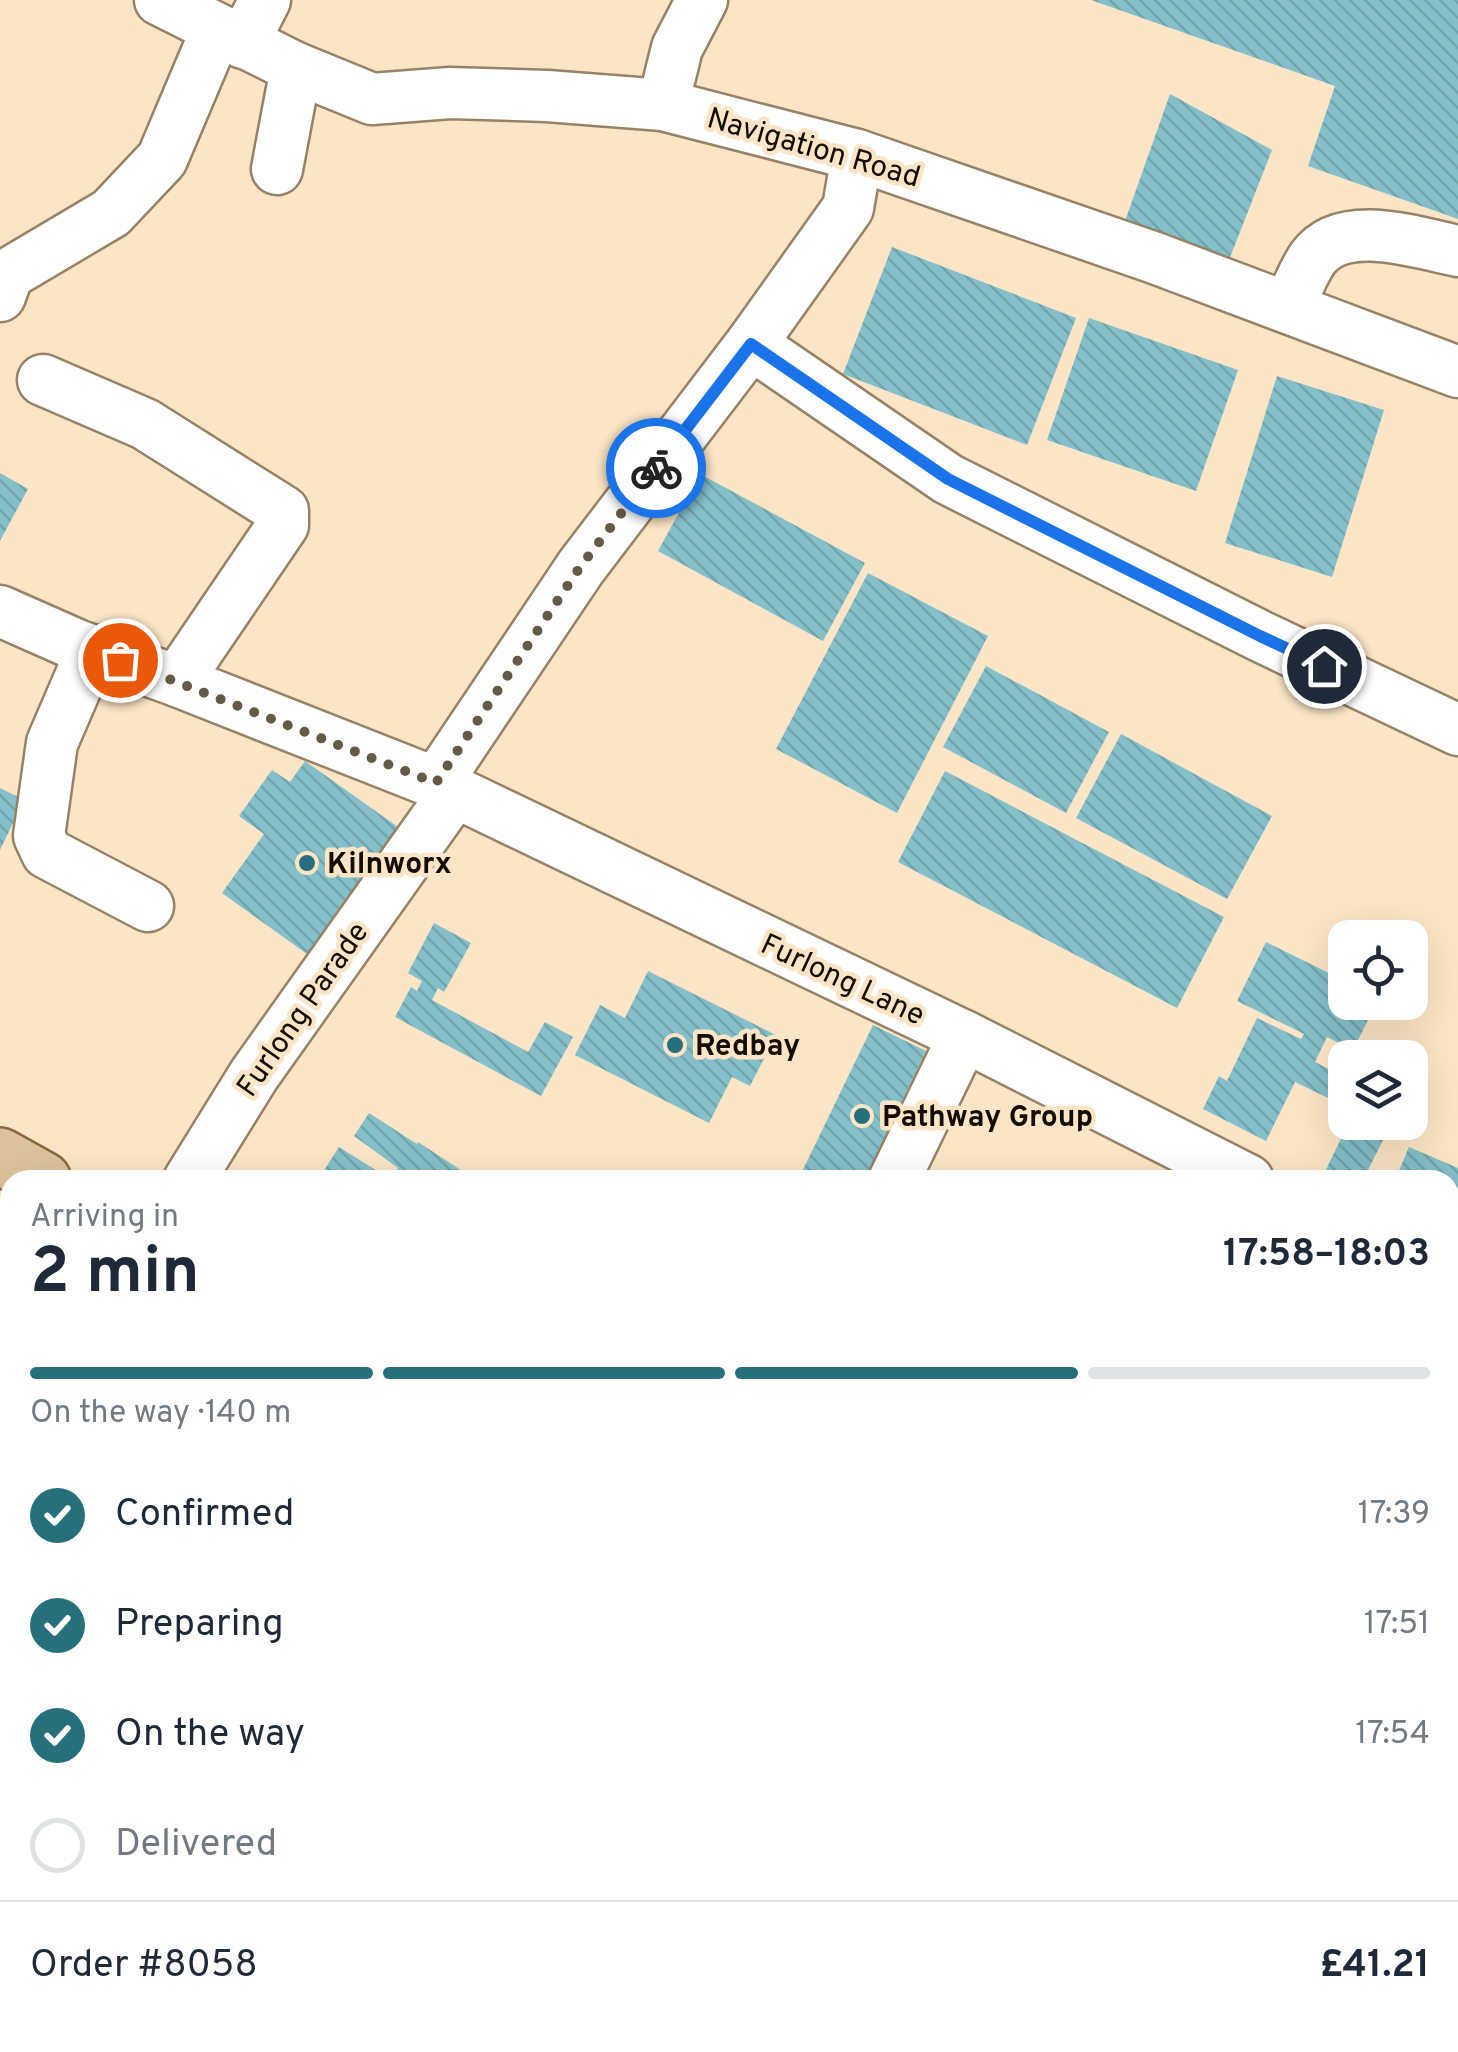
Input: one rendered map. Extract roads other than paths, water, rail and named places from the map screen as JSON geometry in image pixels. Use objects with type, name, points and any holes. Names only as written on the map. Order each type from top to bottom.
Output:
[{"type":"main road","points":[[0,1156],[25,1170]]},
{"type":"street","points":[[663,105],[678,48],[702,0]]},
{"type":"street","name":"Navigation Road","points":[[167,11],[242,24],[296,68],[372,100],[450,93],[663,105],[857,155],[1155,258],[1458,372]]},
{"type":"street","points":[[0,296],[8,274],[111,212],[162,159],[242,24]]},
{"type":"street","points":[[277,170],[296,68]]},
{"type":"street","name":"Furlong Parade","points":[[196,1170],[254,1075],[446,788],[580,567],[751,344],[848,208],[857,155]]},
{"type":"street","points":[[1288,308],[1314,257],[1328,244],[1356,235],[1385,236],[1458,251]]},
{"type":"street","points":[[751,344],[948,479],[1260,636],[1440,720]]},
{"type":"street","points":[[43,380],[145,424],[283,512],[283,525],[178,681]]},
{"type":"street","name":"Furlong Lane","points":[[0,611],[446,788],[964,1036],[1228,1170]]},
{"type":"street","points":[[92,650],[52,743],[38,836],[47,853],[148,906]]},
{"type":"street","points":[[899,1170],[964,1036]]},
{"type":"place","name":"Kilnworx","points":[[307,863]]},
{"type":"place","name":"Redbay","points":[[675,1045]]},
{"type":"place","name":"Pathway Group","points":[[862,1116]]}]
